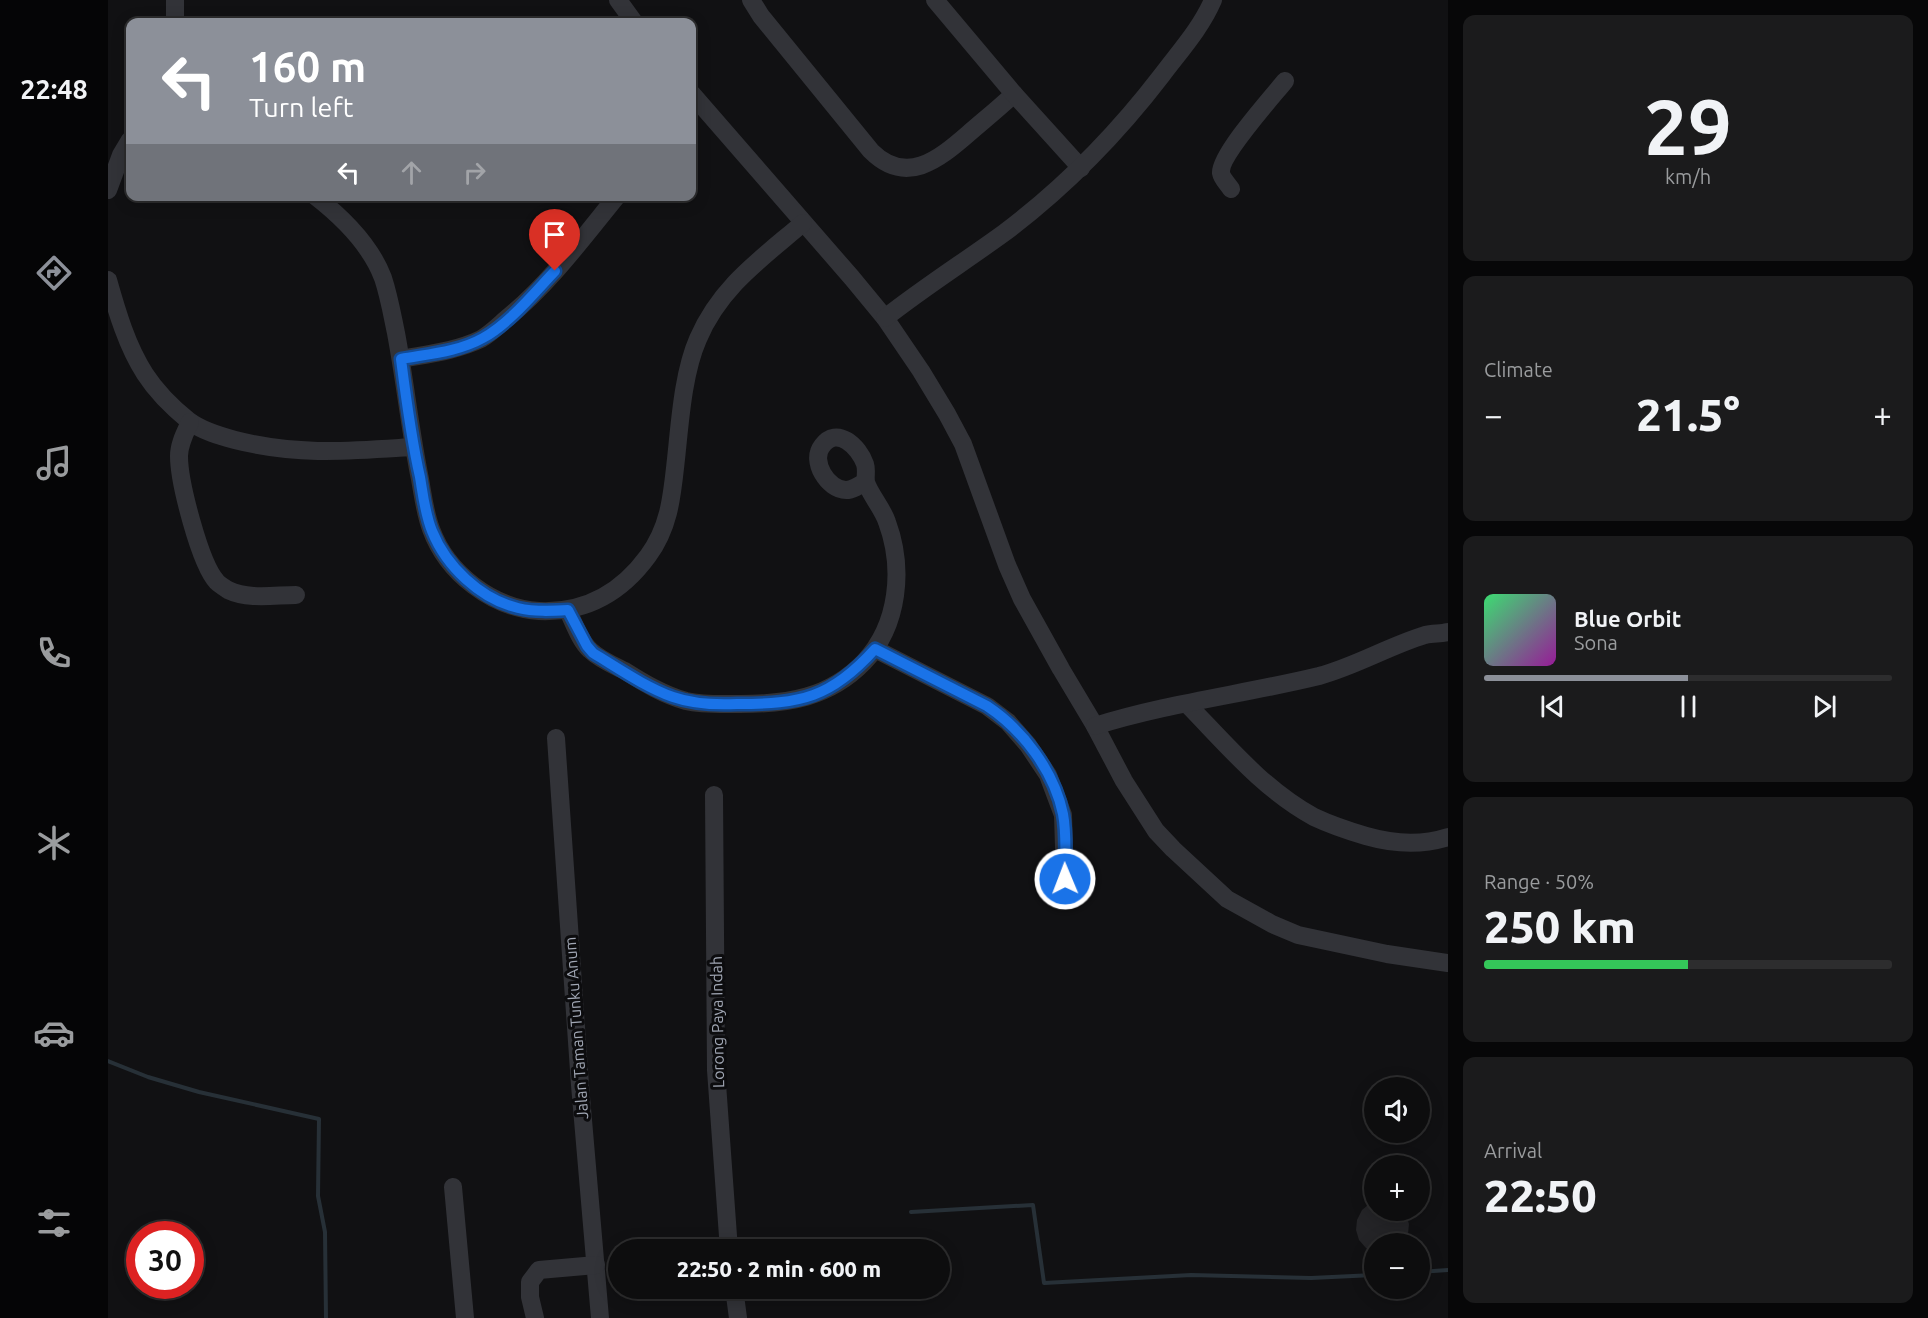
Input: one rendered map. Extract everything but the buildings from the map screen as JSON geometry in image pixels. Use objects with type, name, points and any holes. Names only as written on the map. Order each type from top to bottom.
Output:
[{"type":"street","points":[[175,0],[175,18]]},
{"type":"street","points":[[618,0],[631,18]]},
{"type":"street","points":[[751,0],[761,16],[871,151],[894,167],[914,168],[938,158],[1014,94]]},
{"type":"street","points":[[934,0],[1081,168]]},
{"type":"street","points":[[885,318],[1003,233],[1081,168],[1106,143],[1142,100],[1203,21],[1214,0]]},
{"type":"street","points":[[1232,189],[1221,172],[1227,154],[1285,81]]},
{"type":"street","points":[[696,99],[852,278],[885,318],[921,370],[956,430],[1007,566],[1022,599],[1124,781],[1156,831],[1227,899],[1272,924],[1298,935],[1387,954],[1448,963]]},
{"type":"street","points":[[108,190],[126,147]]},
{"type":"street","points":[[322,201],[332,209],[365,245],[386,288],[401,359],[413,447],[432,530],[447,559],[462,576],[488,596],[517,608],[552,611],[583,606],[615,589],[628,579],[651,552],[671,507],[682,407],[693,351],[698,339],[713,309],[725,292],[803,223]]},
{"type":"street","points":[[401,359],[452,349],[483,338],[518,310],[555,271],[613,201]]},
{"type":"street","points":[[108,280],[129,342],[146,375],[158,391],[190,422],[224,437],[274,449],[326,452],[413,447]]},
{"type":"street","points":[[190,422],[180,446],[179,468],[185,499],[211,574],[218,583],[238,594],[296,595]]},
{"type":"street","points":[[568,610],[593,653],[666,694],[697,703],[773,704],[802,698],[837,684],[851,674],[875,649],[883,636],[897,585],[894,542],[887,521],[866,482]]},
{"type":"street","points":[[1095,726],[1136,714],[1322,675],[1363,661],[1427,634],[1448,633]]},
{"type":"street","points":[[875,649],[987,706],[1008,722],[1022,738],[1040,760],[1058,799],[1064,825],[1065,879]]},
{"type":"street","points":[[1187,704],[1253,772],[1315,817],[1341,828],[1401,843],[1414,844],[1448,837]]},
{"type":"street","name":"Jalan Taman Tunku Anum","points":[[556,738],[579,1074],[600,1318]]},
{"type":"street","name":"Lorong Paya Indah","points":[[714,795],[716,1070],[728,1239]]},
{"type":"street","points":[[453,1187],[465,1318]]},
{"type":"street","points":[[535,1318],[530,1298],[530,1282],[539,1270],[596,1264]]},
{"type":"street","points":[[735,1299],[738,1318]]},
{"type":"waterway","points":[[108,1061],[148,1077],[199,1092],[319,1119],[318,1196],[325,1232],[326,1318]]},
{"type":"waterway","points":[[911,1212],[1033,1205],[1044,1283],[1191,1275],[1311,1278],[1364,1275]]},
{"type":"waterway","points":[[1430,1271],[1448,1270]]},
{"type":"route","points":[[555,271],[518,310],[483,338],[462,346],[401,359],[413,447],[427,515],[438,544],[447,559],[462,576],[488,596],[517,608],[568,610],[589,650],[674,698],[706,704],[787,702],[837,684],[863,663],[875,649],[987,706],[999,714],[1017,732],[1040,760],[1053,785],[1063,815],[1065,879]]}]
